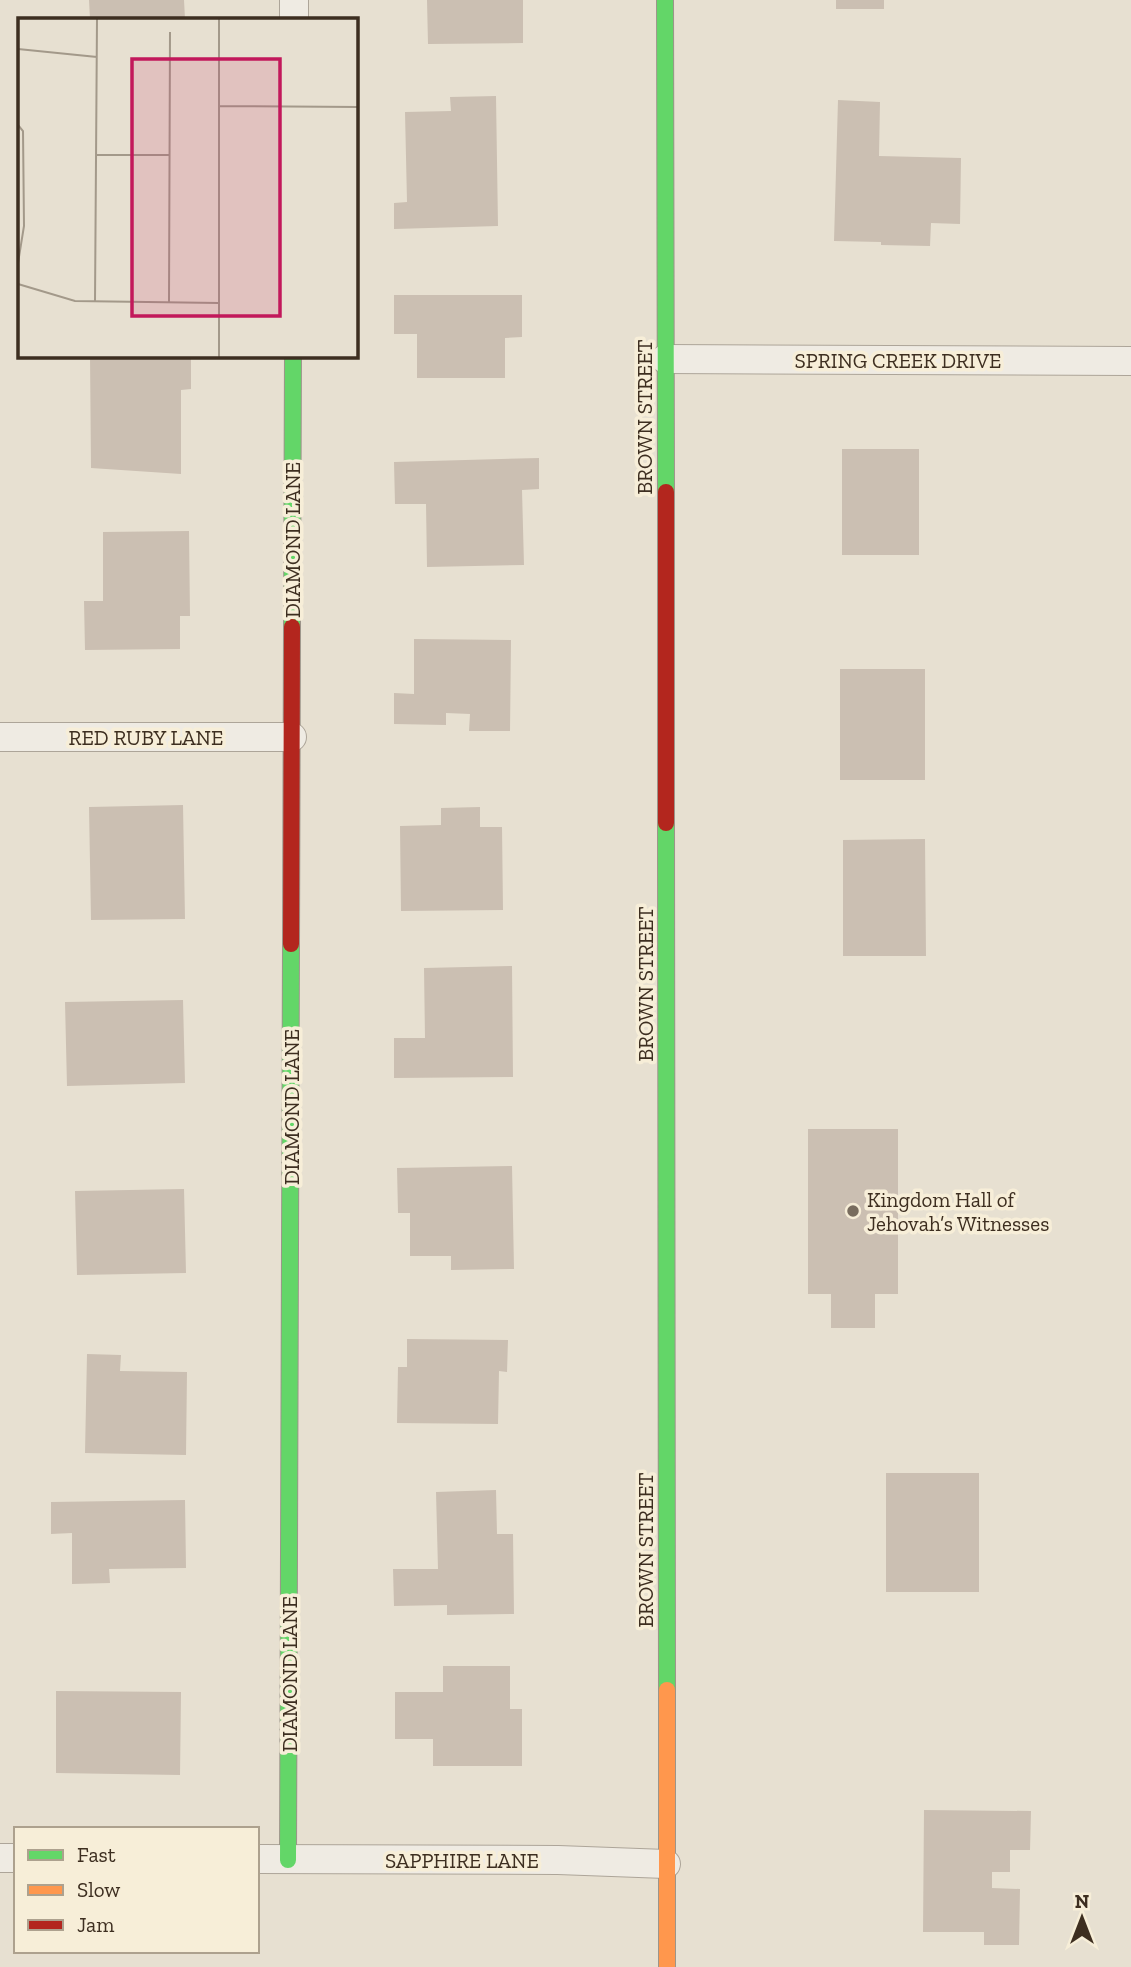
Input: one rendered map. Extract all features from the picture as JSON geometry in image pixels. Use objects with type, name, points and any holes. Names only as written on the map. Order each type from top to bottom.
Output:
[{"type":"main road","name":"BROWN STREET","points":[[665,0],[667,1967]]},
{"type":"main road","name":"DIAMOND LANE","points":[[288,1860],[293,357]]},
{"type":"street","points":[[294,0],[294,18]]},
{"type":"street","name":"SPRING CREEK DRIVE","points":[[665,359],[1131,361]]},
{"type":"street","name":"RED RUBY LANE","points":[[0,737],[292,737]]},
{"type":"street","name":"SAPPHIRE LANE","points":[[259,1859],[558,1860],[666,1864]]},
{"type":"building","points":[[89,0],[184,0],[185,18],[90,18]]},
{"type":"building","points":[[427,0],[523,0],[523,43],[428,44]]},
{"type":"building","points":[[836,0],[884,0],[884,9],[836,9]]},
{"type":"building","points":[[496,96],[498,226],[394,229],[394,203],[407,202],[405,112],[451,111],[450,97]]},
{"type":"building","points":[[838,100],[880,102],[879,156],[961,158],[960,224],[931,223],[930,246],[834,241]]},
{"type":"building","points":[[394,295],[522,295],[522,337],[505,338],[505,378],[417,378],[417,334],[394,334]]},
{"type":"building","points":[[90,357],[191,357],[191,389],[181,390],[181,474],[91,468]]},
{"type":"building","points":[[842,449],[919,449],[919,555],[842,555]]},
{"type":"building","points":[[539,458],[539,489],[522,490],[524,565],[427,567],[426,504],[395,504],[394,462]]},
{"type":"building","points":[[189,531],[190,616],[180,616],[180,649],[85,650],[84,601],[103,601],[103,532]]},
{"type":"building","points":[[414,639],[511,640],[510,731],[469,731],[470,714],[446,713],[446,725],[394,724],[394,693],[414,694]]},
{"type":"building","points":[[840,669],[925,669],[925,780],[840,780]]},
{"type":"building","points":[[183,805],[185,919],[91,920],[89,807]]},
{"type":"building","points":[[480,807],[480,827],[502,827],[503,910],[401,911],[400,826],[441,825],[441,808]]},
{"type":"building","points":[[925,839],[926,956],[843,956],[843,840]]},
{"type":"building","points":[[512,966],[513,1077],[394,1078],[394,1038],[425,1038],[424,968]]},
{"type":"building","points":[[183,1000],[185,1083],[67,1086],[65,1002]]},
{"type":"building","name":"Kingdom Hall of Jehovah’s Witnesses","points":[[808,1129],[898,1129],[898,1294],[875,1294],[875,1328],[831,1328],[831,1294],[808,1294]]},
{"type":"building","points":[[512,1166],[514,1269],[451,1270],[451,1256],[410,1256],[410,1213],[398,1213],[397,1168]]},
{"type":"building","points":[[184,1189],[186,1273],[77,1275],[75,1191]]},
{"type":"building","points":[[407,1339],[508,1340],[507,1372],[499,1371],[498,1424],[397,1423],[398,1367],[407,1367]]},
{"type":"building","points":[[87,1354],[121,1355],[120,1371],[187,1372],[186,1455],[85,1453]]},
{"type":"building","points":[[886,1473],[979,1473],[979,1592],[886,1592]]},
{"type":"building","points":[[496,1490],[497,1534],[513,1534],[514,1614],[447,1615],[447,1605],[394,1606],[393,1569],[438,1569],[436,1492]]},
{"type":"building","points":[[185,1500],[186,1568],[109,1569],[110,1583],[72,1584],[72,1533],[51,1534],[51,1502]]},
{"type":"building","points":[[443,1666],[510,1666],[510,1709],[522,1709],[522,1766],[433,1766],[433,1739],[395,1739],[395,1692],[443,1692]]},
{"type":"building","points":[[56,1691],[181,1692],[180,1775],[56,1773]]},
{"type":"building","points":[[924,1810],[1031,1811],[1030,1850],[1010,1850],[1010,1872],[992,1872],[992,1888],[1020,1889],[1019,1945],[984,1945],[984,1932],[923,1932]]},
{"type":"traffic: fast","points":[[665,0],[666,492]]},
{"type":"traffic: fast","points":[[292,627],[293,357]]},
{"type":"traffic: fast","points":[[666,823],[667,1690]]},
{"type":"traffic: fast","points":[[288,1860],[291,944]]},
{"type":"traffic: slow","points":[[667,1690],[667,1967]]},
{"type":"traffic: jam","points":[[666,492],[666,823]]},
{"type":"traffic: jam","points":[[291,944],[292,627]]},
{"type":"place","name":"Kingdom Hall of Jehovah’s Witnesses","points":[[853,1211]]}]
